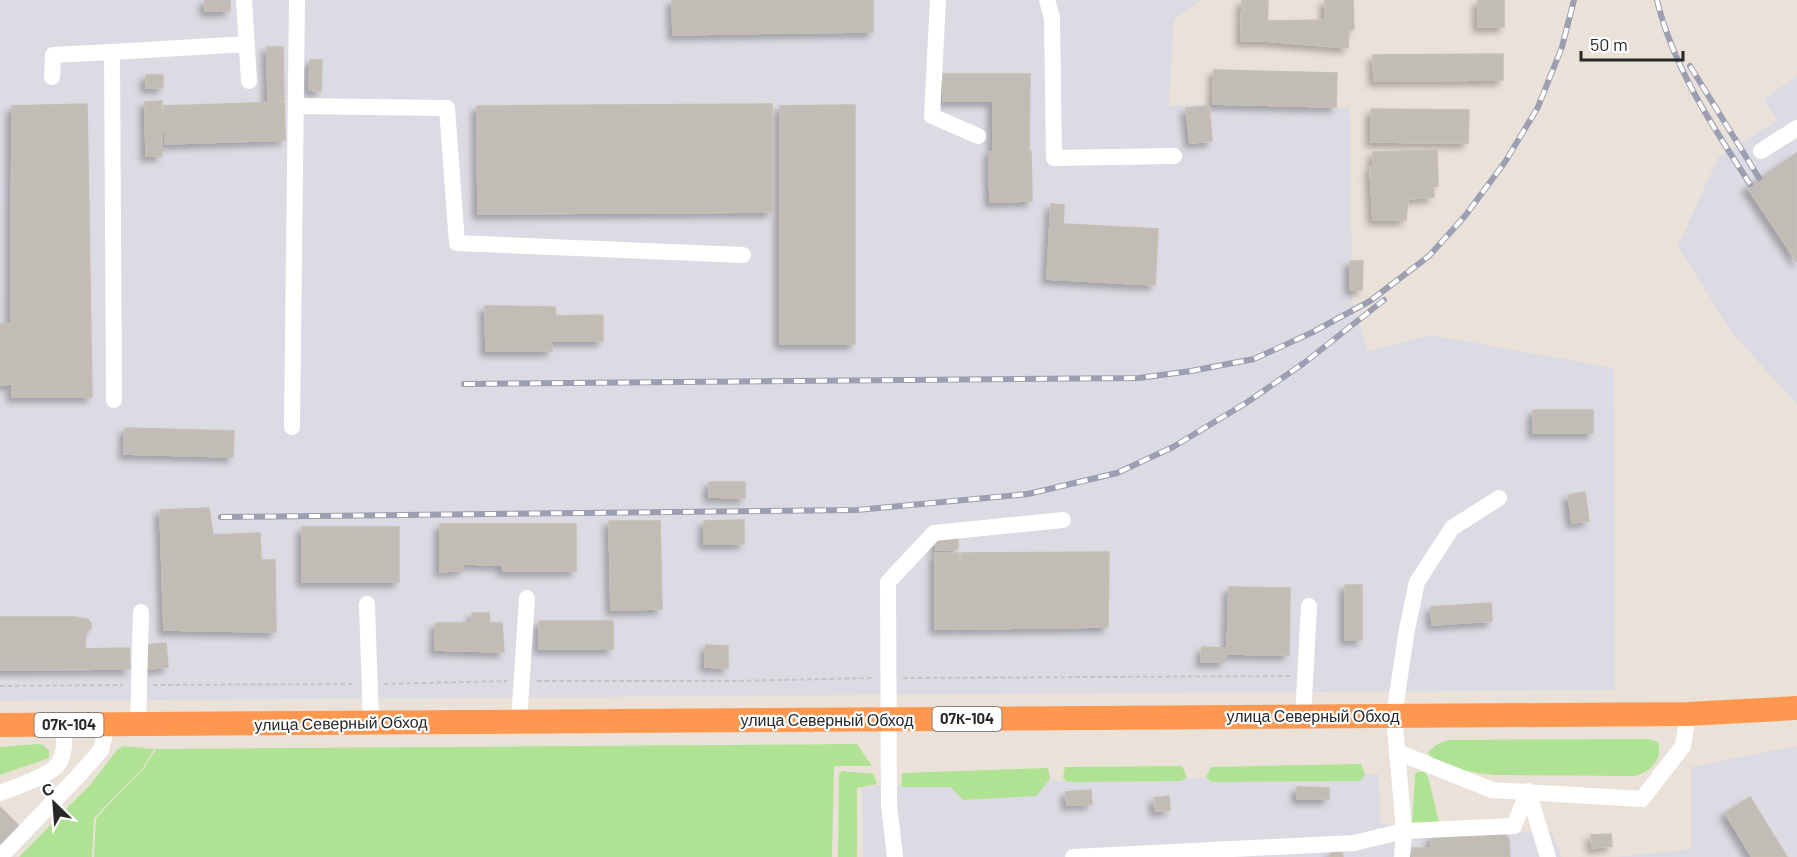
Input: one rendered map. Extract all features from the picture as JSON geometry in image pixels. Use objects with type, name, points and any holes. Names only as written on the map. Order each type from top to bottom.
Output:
[{"type":"highway","name":"улица Северный Обход","points":[[0,725],[1688,714],[1797,708]]},
{"type":"lane","points":[[244,0],[249,81]]},
{"type":"lane","points":[[292,427],[297,0]]},
{"type":"lane","points":[[938,0],[932,116],[978,136]]},
{"type":"lane","points":[[1047,0],[1052,18],[1054,158],[1174,156]]},
{"type":"lane","points":[[52,77],[52,55],[247,44]]},
{"type":"lane","points":[[112,52],[114,400]]},
{"type":"lane","points":[[296,106],[447,108],[457,243],[743,255]]},
{"type":"lane","points":[[1761,151],[1797,128]]},
{"type":"lane","points":[[1402,857],[1404,831],[1394,716],[1407,629],[1417,582],[1452,528],[1499,498]]},
{"type":"lane","points":[[895,857],[890,805],[888,582],[934,533],[1063,520]]},
{"type":"lane","points":[[519,722],[527,598]]},
{"type":"lane","points":[[367,604],[371,722]]},
{"type":"lane","points":[[1303,716],[1309,606]]},
{"type":"lane","points":[[138,725],[141,612]]},
{"type":"lane","points":[[1397,752],[1492,790],[1642,799],[1683,746],[1688,714]]},
{"type":"lane","points":[[0,793],[45,774],[58,764],[64,748],[64,725]]},
{"type":"lane","points":[[0,856],[80,776],[100,750],[105,725]]},
{"type":"lane","points":[[1073,857],[1354,843],[1404,831],[1514,826],[1528,791]]},
{"type":"lane","points":[[1528,791],[1548,857]]},
{"type":"path","points":[[0,686],[1305,676]]},
{"type":"shaded area","points":[[0,0],[1201,0],[1174,20],[1169,106],[1213,104],[1350,107],[1352,300],[1368,351],[1431,335],[1614,368],[1615,690],[0,701]]},
{"type":"shaded area","points":[[1797,76],[1797,404],[1732,333],[1678,246],[1718,158],[1777,120],[1764,99]]},
{"type":"shaded area","points":[[1797,746],[1797,857],[1614,857],[1691,849],[1691,767]]},
{"type":"shaded area","points":[[1379,774],[1380,823],[1430,834],[1551,832],[1562,857],[863,857],[862,788],[880,785]]},
{"type":"green space","points":[[1648,739],[1658,742],[1659,754],[1651,768],[1636,776],[1494,775],[1448,766],[1432,758],[1428,752],[1436,745],[1448,740]]},
{"type":"green space","points":[[39,744],[49,751],[49,758],[0,775],[0,747]]},
{"type":"green space","points":[[857,744],[872,766],[834,766],[832,857],[94,857],[96,818],[144,768],[156,749]]},
{"type":"green space","points":[[123,746],[154,749],[143,768],[94,818],[92,857],[19,857],[90,785],[117,750]]},
{"type":"green space","points":[[1361,764],[1365,775],[1360,781],[1211,782],[1206,777],[1211,767]]},
{"type":"green space","points":[[1182,766],[1187,777],[1181,781],[1067,782],[1063,777],[1065,767]]},
{"type":"green space","points":[[1048,768],[1050,779],[1036,796],[963,800],[951,787],[901,787],[902,773]]},
{"type":"green space","points":[[842,771],[873,774],[877,784],[857,788],[857,857],[838,857],[839,774]]},
{"type":"green space","points":[[1425,772],[1428,777],[1440,826],[1412,825],[1415,774]]},
{"type":"building","points":[[205,0],[230,0],[230,11],[205,11]]},
{"type":"building","points":[[672,0],[775,0],[776,33],[673,35]]},
{"type":"building","points":[[775,0],[873,0],[873,32],[776,33]]},
{"type":"building","points":[[1242,0],[1268,0],[1267,41],[1241,41]]},
{"type":"building","points":[[1325,0],[1353,0],[1354,29],[1349,31],[1348,48],[1267,41],[1268,21],[1325,20]]},
{"type":"building","points":[[1478,0],[1504,0],[1504,27],[1478,27]]},
{"type":"building","points":[[267,47],[283,47],[284,100],[268,100]]},
{"type":"building","points":[[1503,54],[1503,80],[1374,81],[1373,55]]},
{"type":"building","points":[[310,60],[322,60],[321,91],[309,90]]},
{"type":"building","points":[[1214,70],[1337,73],[1336,107],[1213,104]]},
{"type":"building","points":[[943,74],[1030,74],[1029,151],[993,151],[993,101],[943,101]]},
{"type":"building","points":[[146,75],[163,75],[163,88],[146,88]]},
{"type":"building","points":[[162,101],[162,156],[146,156],[145,102]]},
{"type":"building","points":[[284,102],[285,140],[165,144],[164,106]]},
{"type":"building","points":[[87,104],[92,397],[12,397],[12,384],[0,385],[0,324],[11,324],[12,106]]},
{"type":"building","points":[[772,104],[772,212],[478,214],[477,106]]},
{"type":"building","points":[[855,105],[855,344],[780,344],[780,106]]},
{"type":"building","points":[[1209,106],[1212,141],[1190,143],[1186,108]]},
{"type":"building","points":[[1371,109],[1469,110],[1468,143],[1371,142]]},
{"type":"building","points":[[1437,150],[1438,186],[1433,187],[1434,197],[1408,199],[1406,220],[1373,220],[1370,167],[1373,167],[1373,152]]},
{"type":"building","points":[[1031,151],[1032,201],[990,202],[989,152]]},
{"type":"building","points":[[1797,153],[1797,262],[1747,187]]},
{"type":"building","points":[[1051,204],[1064,205],[1063,224],[1158,229],[1155,285],[1047,279]]},
{"type":"building","points":[[1350,261],[1363,261],[1362,290],[1350,290]]},
{"type":"building","points":[[485,306],[555,307],[556,316],[603,315],[603,341],[551,341],[552,351],[486,351]]},
{"type":"building","points":[[1533,410],[1593,410],[1593,433],[1533,433]]},
{"type":"building","points":[[125,428],[234,431],[233,457],[124,454]]},
{"type":"building","points":[[709,482],[745,482],[745,498],[709,497]]},
{"type":"building","points":[[1585,492],[1589,521],[1572,523],[1568,495]]},
{"type":"building","points":[[209,508],[213,535],[260,533],[261,560],[275,560],[276,632],[164,630],[160,510]]},
{"type":"building","points":[[744,520],[744,544],[704,544],[704,521]]},
{"type":"building","points":[[609,521],[660,521],[662,609],[611,610]]},
{"type":"building","points":[[440,524],[576,524],[576,571],[503,571],[502,565],[463,564],[463,570],[440,572]]},
{"type":"building","points":[[302,527],[399,527],[399,582],[302,582]]},
{"type":"building","points":[[958,539],[958,549],[936,550],[936,540]]},
{"type":"building","points":[[1109,552],[1108,627],[961,629],[961,553]]},
{"type":"building","points":[[935,553],[959,553],[959,629],[935,629]]},
{"type":"building","points":[[1345,585],[1362,585],[1362,640],[1345,640]]},
{"type":"building","points":[[1229,587],[1290,588],[1289,655],[1227,654]]},
{"type":"building","points":[[1491,603],[1492,621],[1432,625],[1431,607]]},
{"type":"building","points":[[472,613],[489,613],[490,623],[502,623],[504,652],[435,650],[436,623],[472,623]]},
{"type":"building","points":[[0,617],[87,619],[91,623],[91,629],[86,631],[85,649],[129,648],[130,669],[0,670]]},
{"type":"building","points":[[539,621],[613,621],[613,649],[539,649]]},
{"type":"building","points":[[166,643],[168,667],[149,669],[146,645]]},
{"type":"building","points":[[706,645],[728,646],[728,668],[705,667]]},
{"type":"building","points":[[1202,647],[1226,648],[1225,662],[1201,662]]},
{"type":"building","points":[[1297,787],[1329,788],[1329,799],[1297,799]]},
{"type":"building","points":[[1091,790],[1092,804],[1067,805],[1066,792]]},
{"type":"building","points":[[1169,796],[1170,810],[1155,811],[1154,798]]},
{"type":"building","points":[[1750,797],[1787,857],[1752,857],[1725,813]]},
{"type":"building","points":[[0,807],[20,827],[2,845],[0,843]]},
{"type":"building","points":[[1503,834],[1508,837],[1510,857],[1412,857],[1412,848],[1431,848],[1431,836]]},
{"type":"building","points":[[1611,834],[1612,846],[1592,848],[1591,835]]},
{"type":"building","points":[[1342,852],[1343,857],[1331,857],[1330,853]]},
{"type":"railway","points":[[464,384],[1139,378],[1254,359],[1313,332],[1370,301],[1429,256],[1465,216],[1505,162],[1538,107],[1562,47],[1574,0]]},
{"type":"railway","points":[[1657,0],[1664,25],[1684,73],[1750,184]]},
{"type":"railway","points":[[1690,66],[1759,178]]},
{"type":"railway","points":[[221,517],[857,510],[1028,494],[1117,473],[1173,447],[1246,403],[1304,363],[1384,300]]}]
